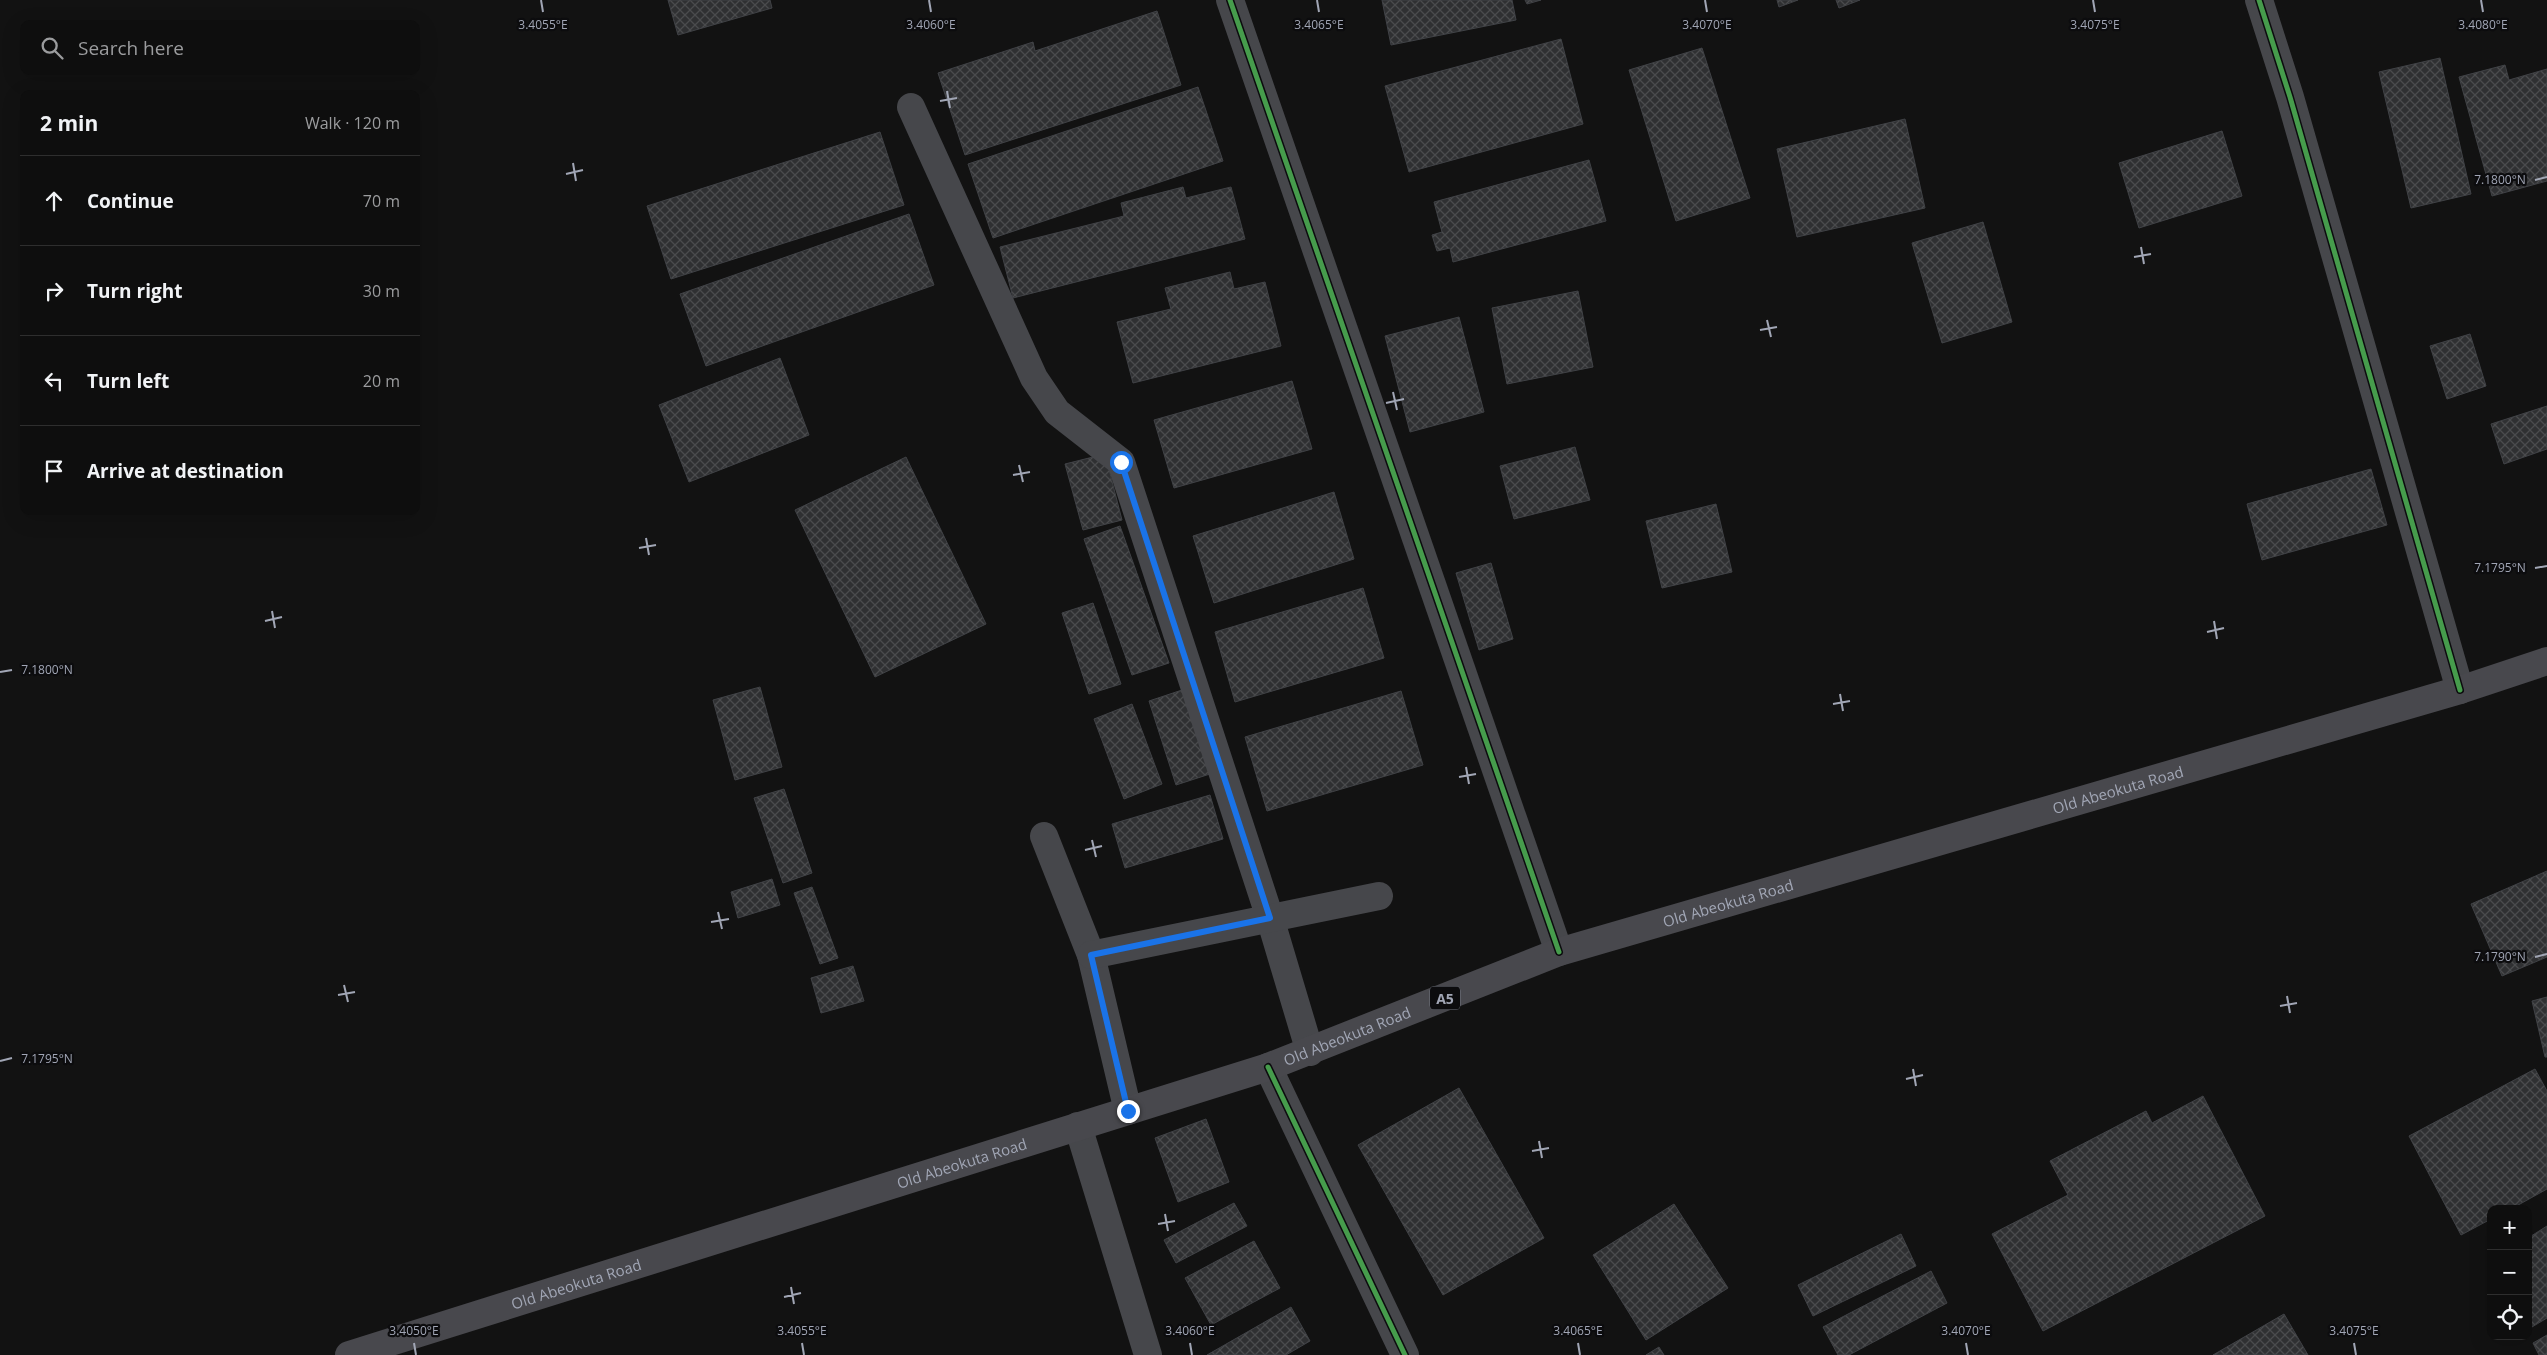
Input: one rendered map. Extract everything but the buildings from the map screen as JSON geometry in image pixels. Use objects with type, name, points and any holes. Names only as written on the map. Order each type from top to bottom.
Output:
[{"type":"highway","name":"Old Abeokuta Road","points":[[348,1355],[1268,1067],[1559,952],[2460,690],[2547,661]]},
{"type":"street","points":[[1230,0],[1559,952]]},
{"type":"street","points":[[2259,0],[2290,96],[2460,690]]},
{"type":"street","points":[[911,107],[1034,378],[1057,412],[1121,462],[1270,918],[1310,1052]]},
{"type":"street","points":[[1044,836],[1091,955],[1128,1111]]},
{"type":"street","points":[[1091,955],[1379,896]]},
{"type":"street","points":[[1268,1067],[1405,1355]]},
{"type":"street","points":[[1078,1126],[1148,1355]]},
{"type":"cycle path","points":[[1230,0],[1559,952]]},
{"type":"cycle path","points":[[2259,0],[2290,97],[2460,690]]},
{"type":"cycle path","points":[[1268,1067],[1405,1355]]},
{"type":"route","points":[[1121,462],[1270,918],[1091,955],[1128,1111]]}]
